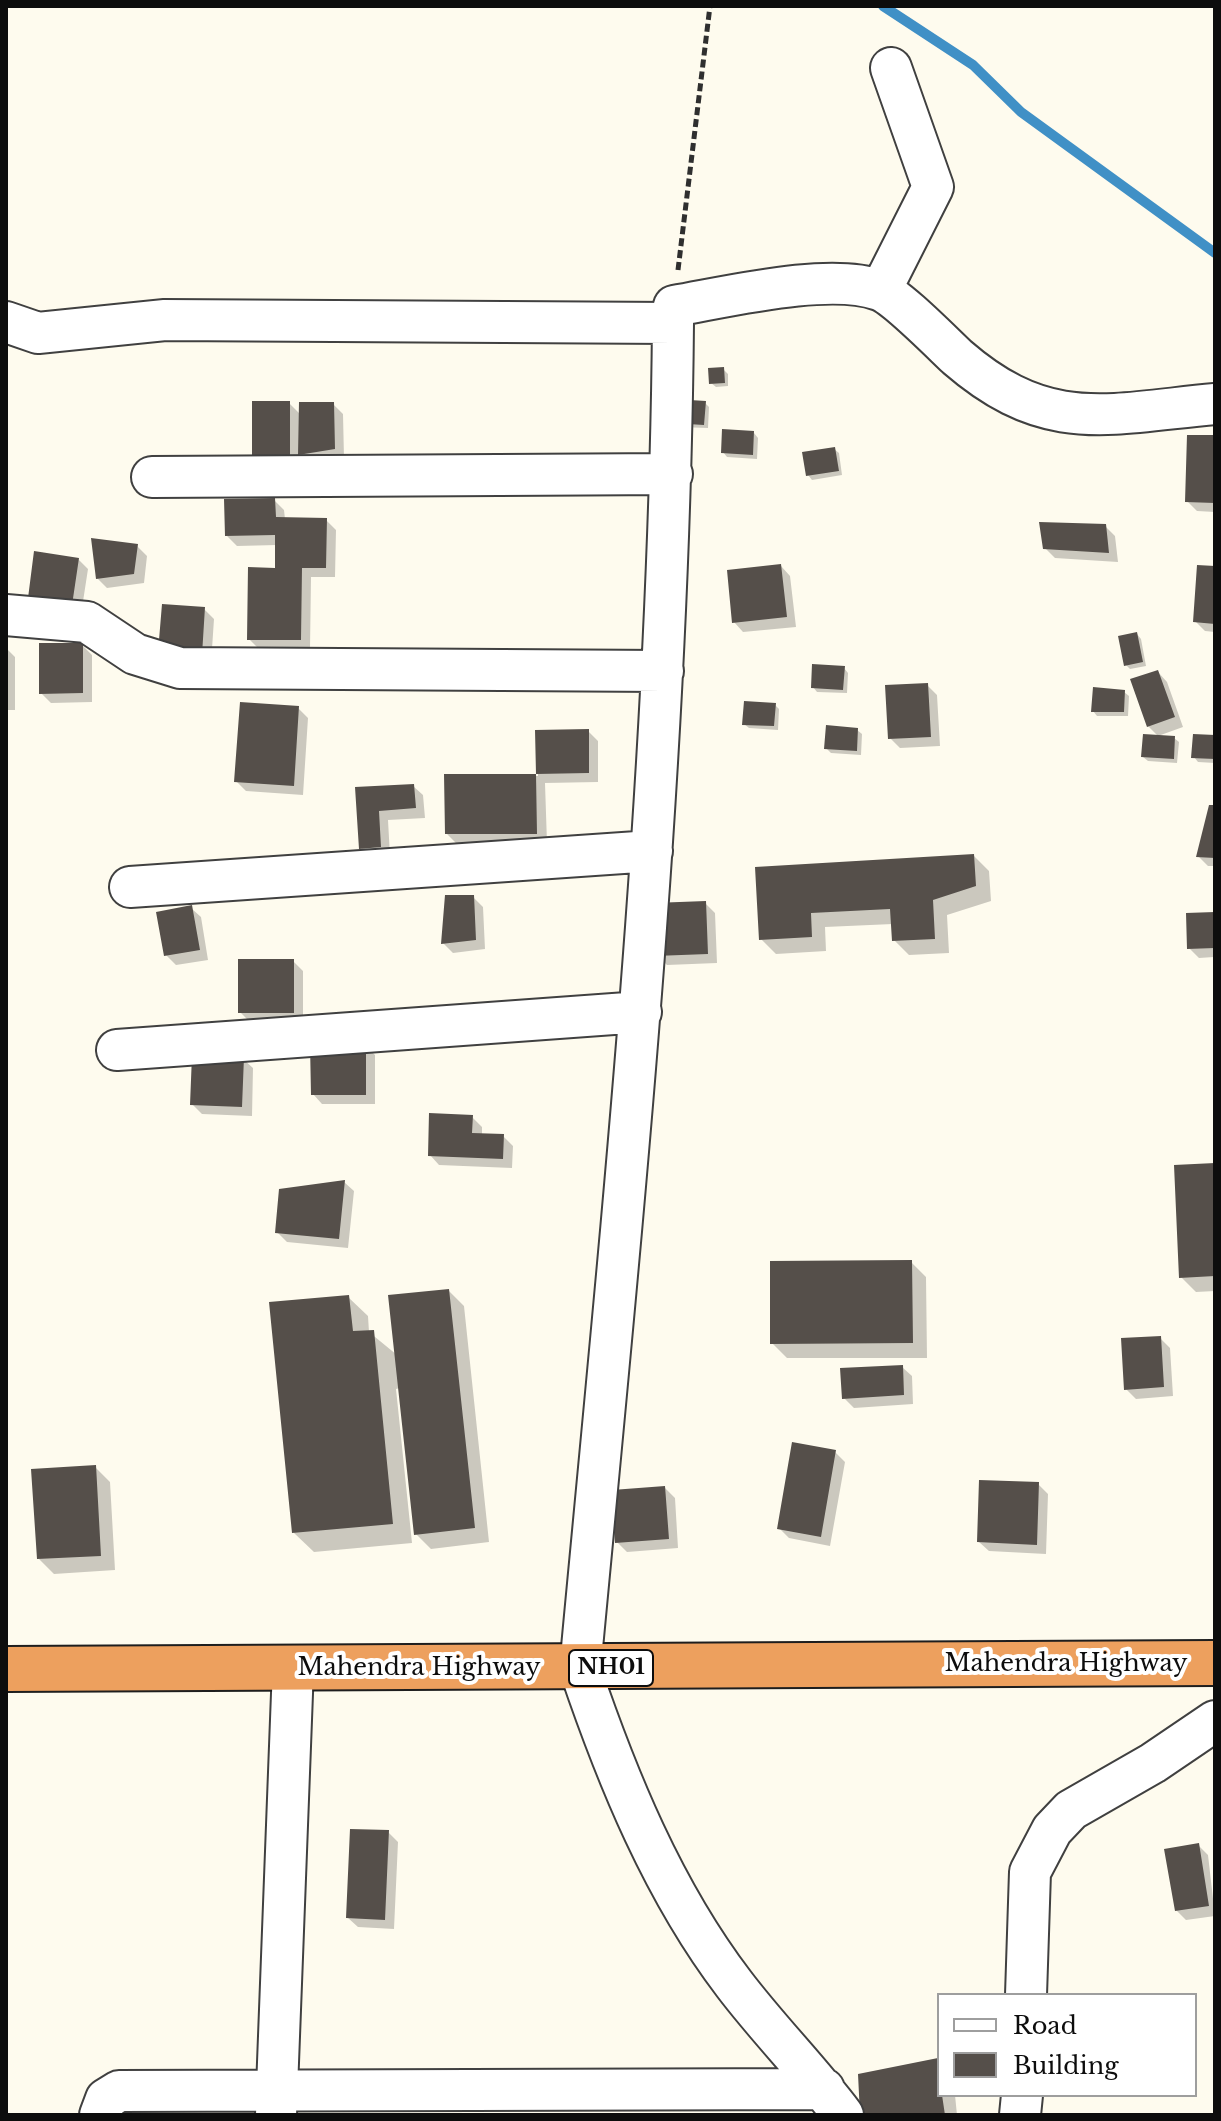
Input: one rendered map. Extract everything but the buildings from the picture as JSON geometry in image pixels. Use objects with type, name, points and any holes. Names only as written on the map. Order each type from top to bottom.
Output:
[{"type":"highway","name":"Mahendra Highway","points":[[6,1669],[580,1669],[1215,1663]]},
{"type":"street","points":[[881,290],[933,187],[891,68]]},
{"type":"street","points":[[674,306],[836,283],[881,290],[973,370],[1044,410],[1088,416],[1215,404]]},
{"type":"street","points":[[6,322],[38,333],[165,320],[673,323],[672,474],[663,671],[652,851],[644,917],[641,1012],[580,1669],[613,1765],[674,1888],[733,1983],[833,2102]]},
{"type":"street","points":[[152,477],[672,474]]},
{"type":"street","points":[[6,615],[87,622],[135,654],[180,668],[663,671]]},
{"type":"street","points":[[130,887],[652,851]]},
{"type":"street","points":[[117,1050],[641,1012]]},
{"type":"street","points":[[276,2103],[293,1667]]},
{"type":"street","points":[[1026,1993],[1030,1872],[1040,1847],[1071,1810],[1153,1763],[1215,1721]]},
{"type":"street","points":[[100,2115],[106,2099],[119,2091],[276,2103],[833,2102]]},
{"type":"path","points":[[674,306],[710,6]]},
{"type":"waterway","points":[[883,6],[973,65],[1021,112],[1215,253]]}]
